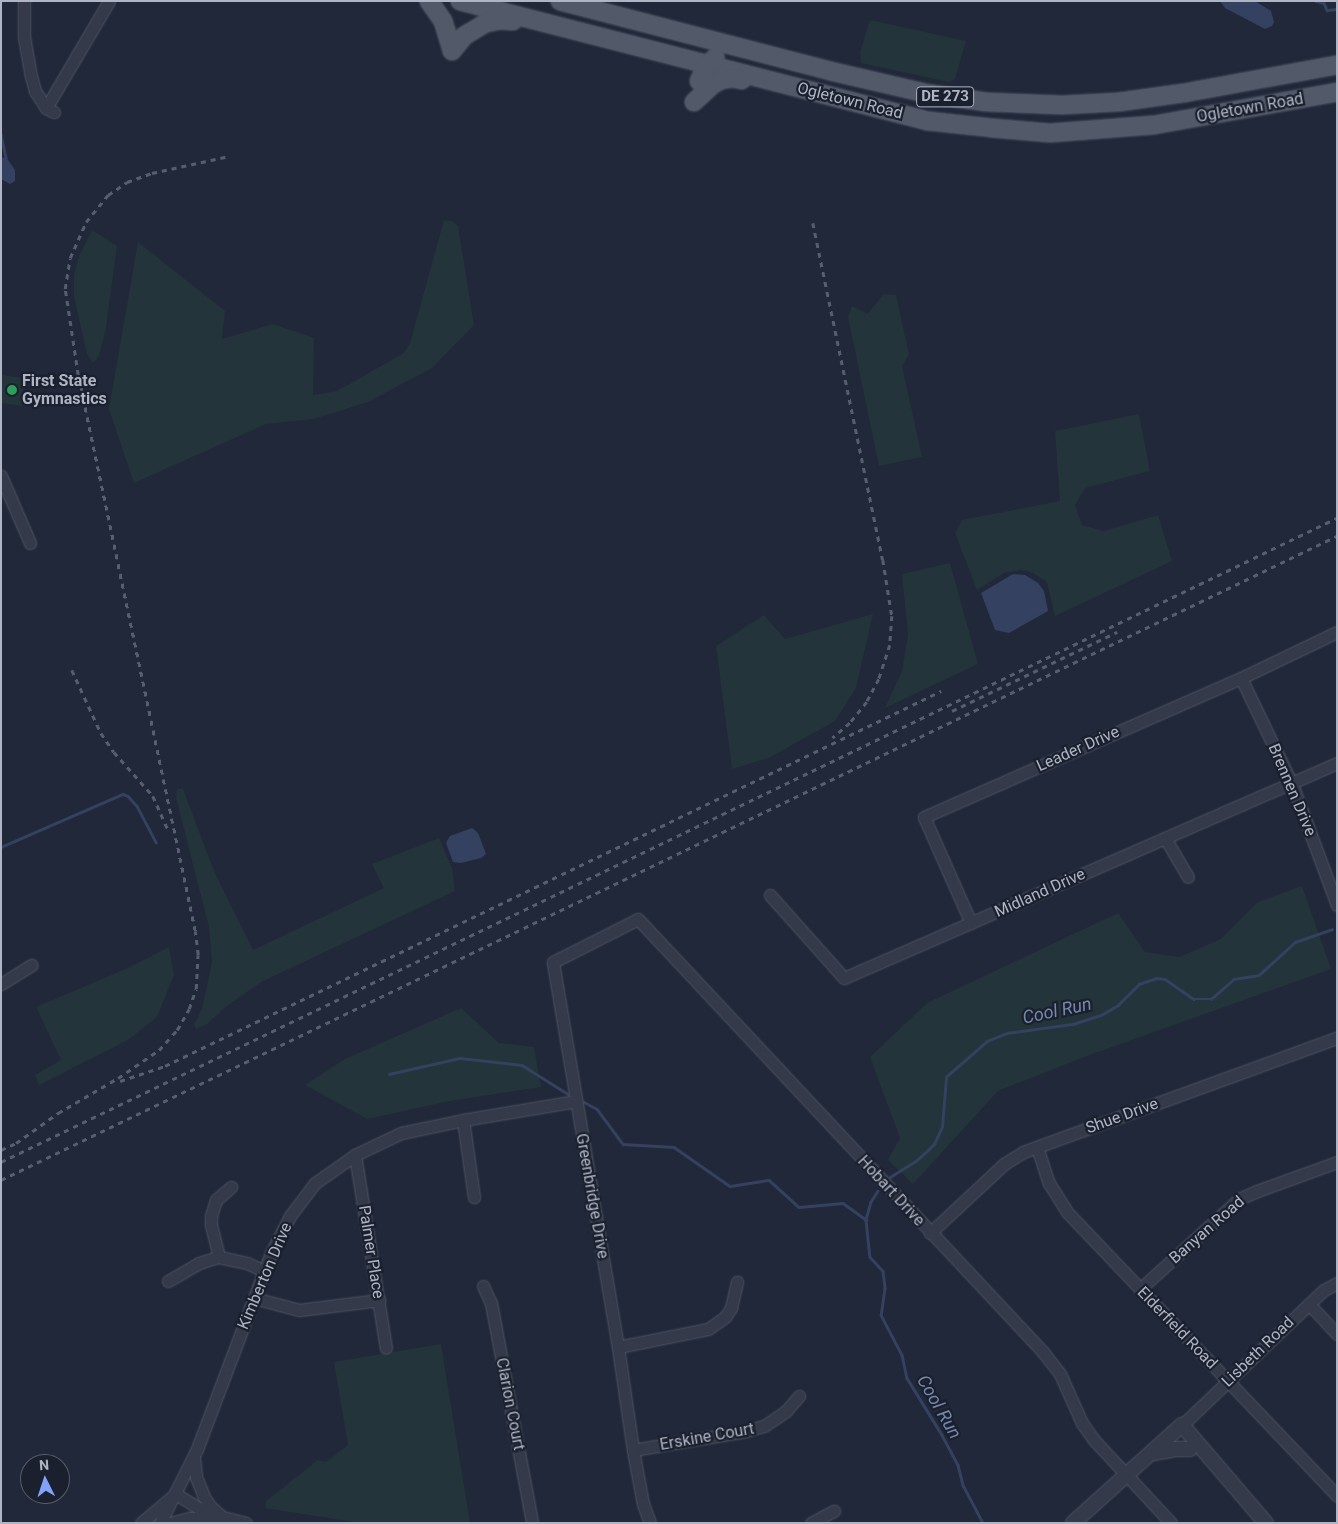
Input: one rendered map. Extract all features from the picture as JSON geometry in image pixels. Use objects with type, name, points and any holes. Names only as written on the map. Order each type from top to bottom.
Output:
[{"type":"main road","points":[[428,1],[444,21],[452,51],[464,36],[486,23],[500,20],[540,22]]},
{"type":"main road","name":"Ogletown Road","points":[[460,1],[928,121],[1050,133],[1154,125],[1337,92]]},
{"type":"main road","name":"Ogletown Road","points":[[560,1],[830,71],[958,99],[986,102],[1062,105],[1156,98],[1337,65]]},
{"type":"main road","points":[[700,81],[707,65],[716,57],[734,53],[797,70],[830,71]]},
{"type":"main road","points":[[694,102],[712,85],[721,80],[732,78],[784,84]]},
{"type":"street","points":[[24,1],[24,37],[31,76],[36,91],[50,110],[109,1]]},
{"type":"street","points":[[1,476],[30,543]]},
{"type":"street","name":"Leader Drive","points":[[971,923],[924,817],[1241,678],[1337,632]]},
{"type":"street","name":"Brennen Drive","points":[[1241,678],[1292,784],[1337,905]]},
{"type":"street","name":"Midland Drive","points":[[770,895],[844,978],[1337,763]]},
{"type":"street","points":[[1165,838],[1188,877]]},
{"type":"street","name":"Greenbridge Drive","points":[[638,919],[553,962],[618,1347],[632,1450],[643,1504],[649,1522]]},
{"type":"street","name":"Hobart Drive","points":[[638,919],[1053,1364],[1082,1423],[1126,1476],[1171,1523]]},
{"type":"street","points":[[1,984],[31,965]]},
{"type":"street","name":"Shue Drive","points":[[930,1233],[1004,1164],[1037,1147],[1337,1038]]},
{"type":"street","name":"Kimberton Drive","points":[[160,1523],[195,1455],[279,1236],[315,1183],[355,1155],[401,1133],[463,1120],[576,1101]]},
{"type":"street","points":[[463,1120],[474,1197]]},
{"type":"street","name":"Elderfield Road","points":[[1037,1147],[1049,1183],[1067,1212],[1337,1496]]},
{"type":"street","name":"Palmer Place","points":[[355,1155],[386,1348]]},
{"type":"street","name":"Banyan Road","points":[[1140,1289],[1239,1200],[1257,1191],[1337,1162]]},
{"type":"street","points":[[219,1257],[211,1224],[211,1216],[216,1200],[231,1187]]},
{"type":"street","points":[[168,1281],[200,1263],[219,1257],[247,1263],[264,1272]]},
{"type":"street","points":[[618,1347],[708,1330],[725,1317],[730,1308],[737,1282]]},
{"type":"street","name":"Lisbeth Road","points":[[1178,1428],[1324,1290],[1337,1283]]},
{"type":"street","name":"Clarion Court","points":[[483,1286],[491,1303],[532,1523]]},
{"type":"street","points":[[254,1298],[299,1310],[379,1300]]},
{"type":"street","points":[[1309,1304],[1337,1334]]},
{"type":"street","name":"Erskine Court","points":[[632,1450],[746,1431],[764,1426],[786,1411],[799,1396]]},
{"type":"street","points":[[1073,1523],[1178,1428]]},
{"type":"street","points":[[1178,1428],[1190,1449],[1247,1502]]},
{"type":"street","points":[[1178,1428],[1266,1523]]},
{"type":"street","points":[[1152,1453],[1190,1449]]},
{"type":"street","points":[[195,1455],[194,1467],[204,1497],[210,1506],[226,1519]]},
{"type":"street","points":[[176,1494],[206,1513],[246,1523]]},
{"type":"street","name":"Kimberton Drive","points":[[141,1523],[176,1494]]},
{"type":"street","points":[[811,1523],[834,1510]]},
{"type":"street","points":[[170,1523],[204,1517],[226,1519]]},
{"type":"shaded area","points":[[870,20],[966,41],[955,79],[949,82],[861,63],[860,52]]},
{"type":"shaded area","points":[[444,220],[452,221],[458,226],[474,325],[432,368],[368,402],[314,419],[266,424],[134,483],[109,409],[138,242],[225,311],[222,339],[273,324],[314,338],[313,395],[337,391],[404,353],[410,343]]},
{"type":"shaded area","points":[[92,230],[117,246],[106,328],[99,356],[93,363],[87,354],[74,297],[74,274],[80,254]]},
{"type":"shaded area","points":[[884,294],[896,295],[909,354],[902,366],[922,457],[879,466],[848,317],[852,306],[867,314]]},
{"type":"shaded area","name":"First State Gymnastics","points":[[1,375],[24,378],[22,406],[1,403]]},
{"type":"shaded area","points":[[1139,414],[1150,471],[1085,488],[1075,505],[1082,525],[1104,531],[1158,515],[1172,561],[1055,616],[1047,582],[1033,573],[1021,570],[1004,573],[977,590],[955,533],[962,520],[1060,501],[1055,431]]},
{"type":"shaded area","points":[[950,563],[978,664],[885,708],[902,671],[908,634],[902,574]]},
{"type":"shaded area","points":[[873,614],[856,688],[835,721],[769,758],[732,769],[716,646],[764,615],[785,639]]},
{"type":"shaded area","points":[[177,789],[183,789],[214,871],[253,950],[384,888],[372,864],[439,838],[452,868],[455,891],[263,981],[228,1005],[207,1024],[196,1029],[194,1025],[202,1009],[212,962],[209,927],[176,798]]},
{"type":"shaded area","points":[[1302,886],[1331,969],[1084,1057],[998,1091],[913,1184],[888,1160],[900,1138],[870,1057],[927,1003],[1118,913],[1145,952],[1179,957],[1221,939],[1258,902]]},
{"type":"shaded area","points":[[169,947],[174,975],[157,1017],[128,1040],[39,1085],[35,1075],[61,1060],[36,1007],[128,968]]},
{"type":"shaded area","points":[[461,1008],[499,1043],[534,1047],[541,1087],[450,1101],[367,1119],[305,1085],[345,1059]]},
{"type":"shaded area","points":[[441,1344],[470,1523],[360,1523],[265,1508],[266,1501],[318,1460],[326,1462],[348,1445],[334,1362]]},
{"type":"water","points":[[1220,1],[1255,1],[1271,11],[1274,22],[1272,26],[1265,29],[1225,8]]},
{"type":"water","points":[[6,157],[15,170],[15,181],[10,184],[1,179],[1,158]]},
{"type":"water","points":[[1013,574],[1025,575],[1038,583],[1044,591],[1048,611],[1009,633],[995,630],[981,593]]},
{"type":"water","points":[[472,828],[478,833],[486,854],[481,858],[461,863],[453,862],[446,843],[450,836]]},
{"type":"waterway","points":[[1316,1],[1324,3],[1327,10],[1337,9]]},
{"type":"waterway","points":[[1,134],[6,157]]},
{"type":"waterway","points":[[1,847],[123,794],[128,796],[137,806],[156,842]]},
{"type":"waterway","name":"Cool Run","points":[[890,1177],[916,1161],[934,1144],[942,1127],[946,1077],[987,1041],[1007,1033],[1073,1024],[1101,1015],[1118,1005],[1139,984],[1156,978],[1165,979],[1194,999],[1211,999],[1234,979],[1259,975],[1295,942],[1332,929]]},
{"type":"waterway","points":[[389,1074],[460,1058],[522,1065],[568,1094]]},
{"type":"waterway","points":[[584,1102],[597,1109],[623,1144],[674,1147],[730,1186],[769,1180],[799,1207],[843,1203],[866,1220]]},
{"type":"waterway","name":"Cool Run","points":[[878,1191],[871,1202],[866,1220],[870,1257],[883,1271],[885,1288],[881,1315],[902,1355],[907,1378],[958,1465],[963,1485],[983,1523]]},
{"type":"railway","points":[[1,1150],[16,1143],[58,1113],[118,1078],[159,1050],[177,1030],[189,1009],[196,989],[198,955],[195,931],[78,375],[65,289],[70,258],[86,222],[108,195],[127,182],[152,173],[229,156]]},
{"type":"railway","points":[[813,223],[883,560],[892,616],[890,645],[879,679],[867,702],[850,723],[833,738]]},
{"type":"railway","points":[[1,1162],[1337,518]]},
{"type":"railway","points":[[1,1180],[1337,536]]},
{"type":"railway","points":[[952,711],[1117,632]]},
{"type":"railway","points":[[72,670],[101,733],[114,752],[153,796],[169,832]]},
{"type":"railway","points":[[120,1081],[165,1066],[941,691]]},
{"type":"place","name":"First State Gymnastics","points":[[12,390]]}]
